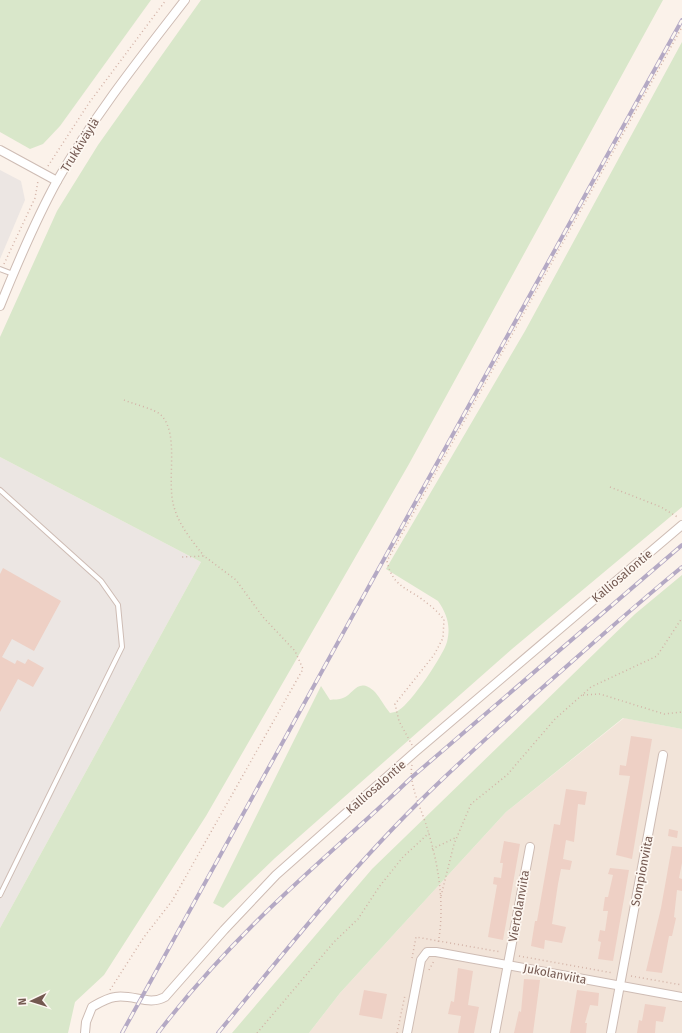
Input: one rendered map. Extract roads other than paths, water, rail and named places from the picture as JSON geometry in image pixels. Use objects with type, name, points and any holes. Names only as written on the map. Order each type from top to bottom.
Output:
[{"type":"street","name":"Trukkiväylä","points":[[0,306],[13,274],[57,182],[92,126],[141,56],[185,0]]},
{"type":"street","points":[[0,150],[57,182]]},
{"type":"street","name":"Kalliosalontie","points":[[85,1033],[86,1022],[92,1007],[103,1002],[115,997],[130,997],[139,1000],[158,1001],[165,997],[224,930],[276,875],[416,752],[682,525]]},
{"type":"street","name":"Sompionviita","points":[[611,1033],[663,755]]},
{"type":"street","name":"Viertolanviita","points":[[495,1033],[530,847]]},
{"type":"street","name":"Jukolanviita","points":[[406,1033],[421,960],[427,952],[436,952],[682,997]]},
{"type":"lane","points":[[1,269],[13,274]]},
{"type":"lane","points":[[0,490],[101,581],[118,605],[122,646],[0,895]]},
{"type":"railway","points":[[122,1033],[682,20]]},
{"type":"railway","points":[[158,1033],[220,960],[253,925],[302,878],[412,777],[682,545]]},
{"type":"railway","points":[[218,1033],[341,885],[393,828],[462,760],[626,614],[682,567]]}]
